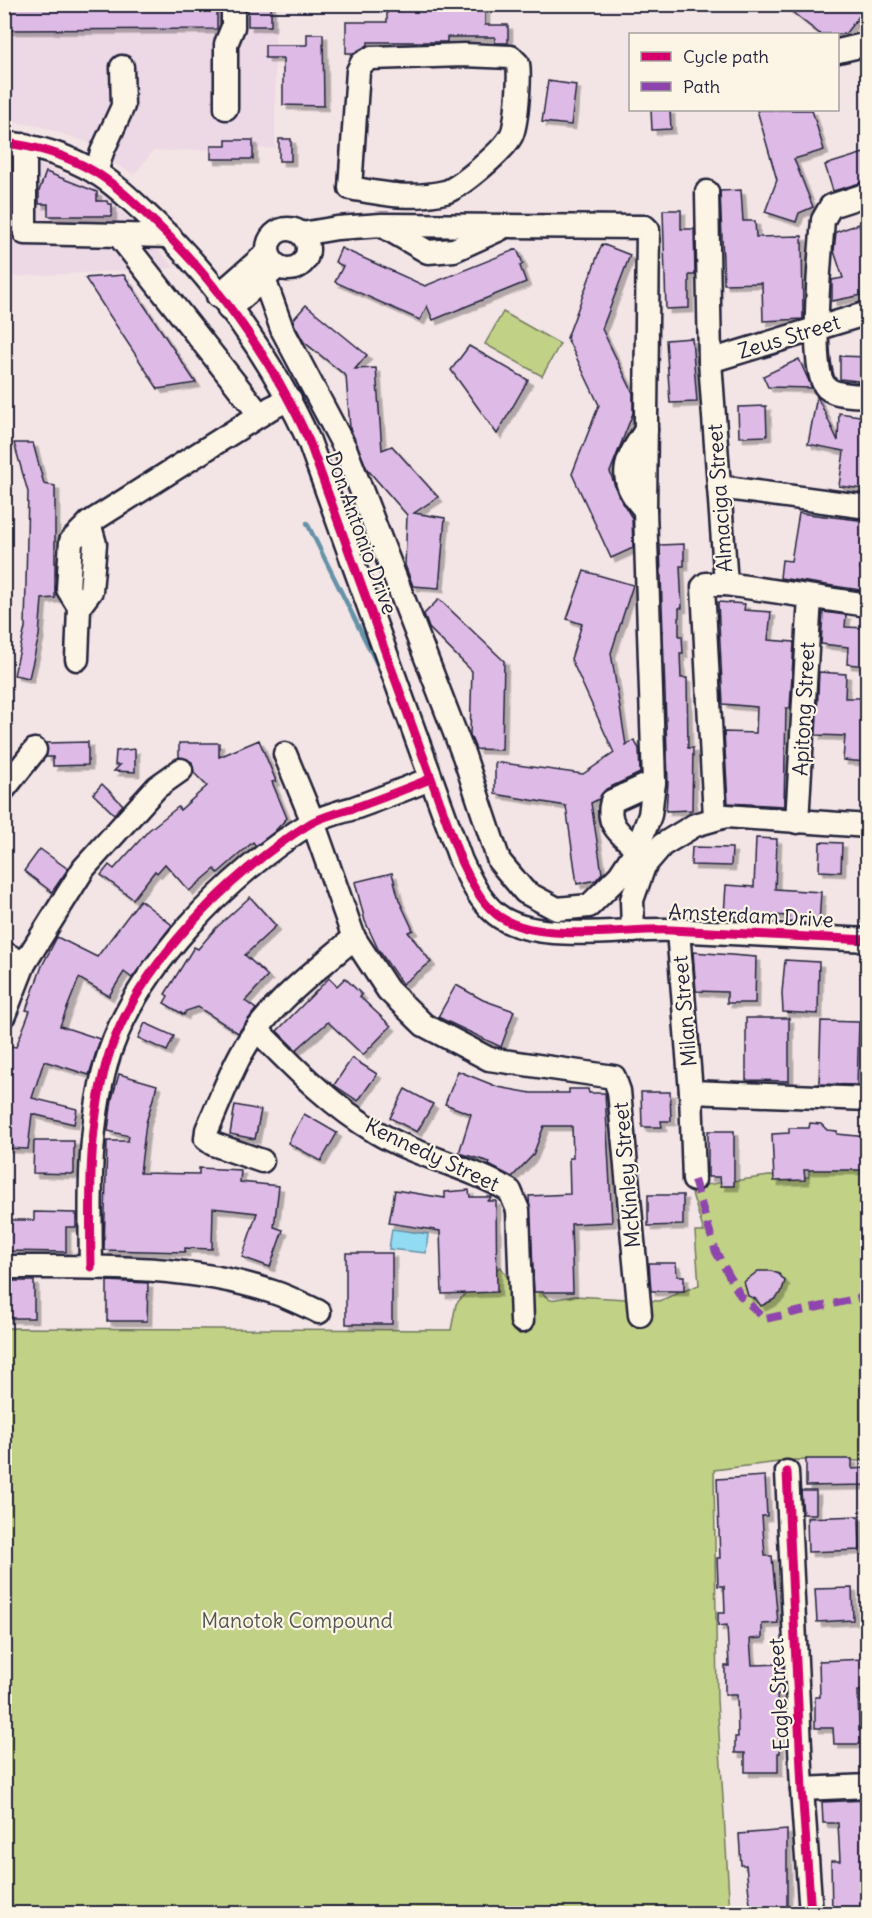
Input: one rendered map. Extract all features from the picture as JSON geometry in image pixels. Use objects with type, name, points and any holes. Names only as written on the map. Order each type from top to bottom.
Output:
[{"type":"street","points":[[226,108],[225,45],[233,27],[233,4]]},
{"type":"street","points":[[839,51],[867,44]]},
{"type":"street","points":[[464,55],[511,57],[518,64],[511,136],[474,175],[449,191],[426,195],[394,196],[350,188],[358,71],[362,63],[371,58],[464,55]]},
{"type":"street","points":[[96,172],[102,152],[123,106],[122,67]]},
{"type":"street","points":[[15,144],[14,173],[25,233],[170,236]]},
{"type":"street","name":"Don Antonio Drive","points":[[15,144],[66,157],[96,172],[170,236],[257,345],[290,399],[309,441],[430,779],[461,861],[475,889],[497,915],[527,928],[564,933],[633,931]]},
{"type":"street","name":"Almaciga Street","points":[[707,192],[710,361],[726,585],[706,584],[702,595],[715,817]]},
{"type":"street","points":[[867,194],[831,206],[823,220],[816,328],[821,377],[826,387],[836,392],[867,396]]},
{"type":"street","points":[[382,225],[648,228],[645,510],[654,782],[650,815],[637,849],[620,875],[589,906],[556,909],[525,892],[499,861],[464,756],[345,448],[282,329],[270,266],[270,240],[278,231],[291,229],[302,234],[337,228],[382,225]]},
{"type":"street","points":[[224,303],[270,266],[294,269],[304,262],[309,250],[302,234]]},
{"type":"street","points":[[119,236],[260,415]]},
{"type":"street","name":"Zeus Street","points":[[710,361],[867,313]]},
{"type":"street","points":[[77,658],[79,607],[68,589],[71,541],[89,523],[260,415],[290,399]]},
{"type":"street","points":[[719,487],[867,507]]},
{"type":"street","points":[[726,585],[867,605]]},
{"type":"street","name":"Apitong Street","points":[[797,822],[810,597]]},
{"type":"street","points":[[4,789],[35,750]]},
{"type":"street","name":"McKinley Street","points":[[285,754],[313,822],[354,938],[388,990],[424,1025],[477,1055],[489,1059],[614,1077],[619,1091],[640,1315]]},
{"type":"street","points":[[4,1015],[14,958],[84,868],[157,787],[181,770]]},
{"type":"street","points":[[91,1267],[90,1181],[96,1119],[106,1063],[128,1008],[158,964],[231,882],[313,822],[430,779]]},
{"type":"street","points":[[637,849],[610,822],[609,813],[612,801],[654,782]]},
{"type":"street","points":[[633,931],[632,900],[644,866],[662,845],[715,817],[867,826]]},
{"type":"street","name":"Amsterdam Drive","points":[[633,931],[867,940]]},
{"type":"street","name":"Milan Street","points":[[678,931],[692,1092],[694,1180]]},
{"type":"street","points":[[262,1161],[213,1144],[206,1139],[207,1130],[242,1053],[258,1030],[293,990],[354,938]]},
{"type":"street","name":"Kennedy Street","points":[[258,1030],[321,1095],[375,1132],[426,1157],[510,1191],[518,1210],[522,1321]]},
{"type":"street","points":[[692,1092],[867,1099]]},
{"type":"street","points":[[4,1267],[91,1267],[207,1276],[274,1292],[319,1312]]},
{"type":"street","name":"Eagle Street","points":[[787,1472],[802,1789],[811,1914]]},
{"type":"street","points":[[802,1789],[867,1786]]},
{"type":"shaded area","points":[[5,5],[275,5],[275,148],[153,151],[134,175],[95,152],[87,142],[40,126],[5,121]]},
{"type":"shaded area","points":[[5,159],[34,162],[94,186],[132,221],[175,268],[5,277]]},
{"type":"green space","points":[[503,312],[560,344],[542,376],[485,344]]},
{"type":"green space","name":"Manotok Compound","points":[[867,1155],[867,1461],[795,1460],[714,1470],[717,1700],[730,1913],[5,1914],[5,1328],[451,1330],[456,1304],[480,1277],[501,1267],[507,1277],[524,1276],[550,1300],[575,1296],[659,1301],[699,1285],[695,1232],[704,1232],[690,1187],[769,1176],[809,1177],[809,1159]]},
{"type":"water","points":[[392,1229],[428,1234],[426,1253],[389,1249]]},
{"type":"building","points":[[4,4],[217,4],[217,29],[4,30]]},
{"type":"building","points":[[248,4],[271,4],[271,26],[248,26]]},
{"type":"building","points":[[387,4],[485,4],[485,25],[508,25],[508,43],[495,43],[495,37],[447,37],[447,42],[368,42],[368,45],[354,53],[346,53],[346,22],[387,22]]},
{"type":"building","points":[[782,4],[857,4],[864,10],[845,34],[819,33]]},
{"type":"building","points":[[307,34],[323,34],[324,106],[283,105],[283,58],[265,58],[265,45],[307,45]]},
{"type":"building","points":[[548,81],[576,85],[571,125],[542,122]]},
{"type":"building","points":[[651,111],[670,111],[671,129],[652,130]]},
{"type":"building","points":[[757,111],[812,111],[824,150],[794,159],[813,207],[799,213],[796,222],[765,212],[777,180]]},
{"type":"building","points":[[279,139],[291,139],[291,161],[279,161]]},
{"type":"building","points":[[226,140],[253,140],[253,159],[211,159],[211,146],[226,146]]},
{"type":"building","points":[[867,152],[867,181],[833,191],[825,165]]},
{"type":"building","points":[[46,172],[97,192],[97,201],[107,201],[108,204],[112,204],[112,216],[48,216],[48,204],[39,204],[39,191]]},
{"type":"building","points":[[741,190],[743,221],[755,221],[756,237],[802,236],[803,319],[763,321],[762,283],[724,284],[720,191]]},
{"type":"building","points":[[663,210],[681,210],[681,229],[694,229],[695,275],[689,275],[689,308],[666,309]]},
{"type":"building","points":[[859,224],[867,249],[867,266],[862,267],[867,294],[832,301],[832,280],[843,278],[834,251],[836,232]]},
{"type":"building","points":[[602,244],[630,255],[602,329],[633,393],[633,413],[610,472],[618,495],[632,518],[633,548],[611,558],[572,474],[599,405],[567,338]]},
{"type":"building","points":[[341,248],[425,286],[517,249],[523,264],[520,266],[526,282],[433,320],[427,306],[420,320],[335,282],[343,266],[335,262]]},
{"type":"building","points":[[124,275],[196,383],[158,389],[85,278]]},
{"type":"building","points":[[306,305],[367,355],[355,369],[376,368],[382,450],[392,446],[438,497],[414,513],[445,518],[439,588],[413,586],[405,565],[407,515],[367,469],[350,428],[346,376],[304,342],[294,324],[293,320]]},
{"type":"building","points":[[692,338],[697,402],[670,403],[666,340]]},
{"type":"building","points":[[469,346],[528,380],[497,434],[451,370]]},
{"type":"building","points":[[840,356],[867,357],[867,382],[840,379]]},
{"type":"building","points":[[799,359],[812,388],[768,387],[763,376]]},
{"type":"building","points":[[817,396],[838,441],[839,413],[867,417],[867,464],[864,489],[839,486],[844,451],[808,444]]},
{"type":"building","points":[[766,406],[767,436],[739,437],[738,407]]},
{"type":"building","points":[[14,443],[33,443],[44,484],[55,486],[55,598],[42,599],[39,636],[29,678],[14,675],[25,628],[28,492]]},
{"type":"building","points":[[799,513],[867,521],[860,569],[867,570],[867,591],[780,578],[782,560],[791,561]]},
{"type":"building","points":[[684,544],[684,566],[680,566],[682,608],[679,608],[679,636],[682,636],[683,653],[680,653],[681,678],[687,678],[688,748],[693,748],[692,810],[666,811],[668,782],[660,545]]},
{"type":"building","points":[[584,571],[633,585],[611,653],[626,745],[634,740],[639,749],[640,773],[606,789],[599,799],[591,803],[602,873],[596,880],[577,884],[566,806],[495,794],[495,762],[583,774],[614,753],[571,659],[582,624],[567,619]]},
{"type":"building","points":[[439,599],[504,661],[502,750],[476,749],[470,735],[472,671],[429,628],[424,614]]},
{"type":"building","points":[[718,602],[745,604],[744,610],[771,612],[768,640],[794,642],[790,708],[786,708],[784,806],[728,803],[724,732],[756,733],[757,707],[723,704]]},
{"type":"building","points":[[823,612],[846,615],[845,627],[867,628],[867,666],[847,664],[848,647],[821,644]]},
{"type":"building","points":[[819,672],[846,674],[845,698],[867,698],[867,762],[843,760],[845,736],[816,735]]},
{"type":"building","points":[[259,740],[276,781],[272,782],[287,818],[274,832],[256,846],[253,842],[218,873],[215,869],[189,891],[165,864],[157,873],[155,871],[133,899],[101,875],[109,865],[114,869],[149,830],[178,807],[180,810],[207,786],[194,773],[192,762],[179,757],[179,743],[219,743],[219,757]]},
{"type":"building","points":[[88,742],[88,765],[53,766],[53,757],[46,757],[46,743]]},
{"type":"building","points":[[135,749],[135,772],[114,771],[120,765],[115,765],[116,751]]},
{"type":"building","points":[[102,784],[123,805],[114,814],[93,794]]},
{"type":"building","points":[[756,838],[777,839],[775,889],[821,892],[819,924],[788,922],[789,916],[747,914],[747,918],[724,916],[726,885],[754,887]]},
{"type":"building","points":[[820,842],[842,843],[841,872],[819,871]]},
{"type":"building","points":[[692,847],[732,848],[731,866],[691,865]]},
{"type":"building","points":[[40,849],[68,869],[52,892],[24,871]]},
{"type":"building","points":[[392,873],[399,900],[413,930],[408,932],[431,962],[402,984],[378,949],[365,921],[355,882]]},
{"type":"building","points":[[250,897],[276,926],[245,955],[268,976],[245,1001],[256,1009],[238,1033],[198,1007],[186,1011],[184,1015],[164,1003],[168,996],[165,994],[194,947],[198,949],[216,928]]},
{"type":"building","points":[[140,900],[172,925],[132,978],[124,972],[109,996],[79,978],[60,1026],[100,1039],[89,1075],[44,1061],[32,1098],[77,1109],[74,1124],[32,1114],[28,1149],[4,1148],[4,1065],[11,1046],[16,1047],[30,1011],[26,1010],[42,966],[57,937],[97,957]]},
{"type":"building","points":[[693,952],[756,957],[755,1003],[727,1003],[727,992],[696,991]]},
{"type":"building","points":[[785,960],[819,962],[818,1014],[783,1012]]},
{"type":"building","points":[[329,978],[337,986],[345,978],[362,995],[360,997],[391,1026],[363,1055],[328,1022],[296,1050],[277,1031]]},
{"type":"building","points":[[456,985],[483,1000],[514,1011],[501,1047],[438,1017]]},
{"type":"building","points":[[746,1018],[789,1018],[789,1081],[746,1080]]},
{"type":"building","points":[[821,1021],[859,1022],[857,1085],[819,1084]]},
{"type":"building","points":[[145,1023],[174,1036],[167,1051],[138,1038]]},
{"type":"building","points":[[352,1058],[377,1074],[358,1101],[334,1085]]},
{"type":"building","points":[[458,1071],[498,1087],[531,1093],[569,1093],[569,1089],[588,1089],[589,1093],[605,1093],[612,1222],[571,1224],[573,1292],[534,1292],[529,1196],[570,1194],[569,1158],[573,1158],[572,1126],[544,1126],[533,1155],[512,1177],[489,1165],[490,1162],[459,1153],[471,1114],[445,1104]]},
{"type":"building","points":[[119,1074],[157,1085],[146,1123],[140,1173],[199,1174],[199,1168],[241,1170],[240,1182],[279,1186],[274,1227],[283,1230],[270,1267],[242,1257],[257,1213],[213,1208],[212,1249],[185,1248],[185,1252],[104,1250],[107,1141],[128,1141],[129,1136],[108,1131],[112,1099]]},
{"type":"building","points":[[405,1089],[433,1104],[417,1132],[390,1118]]},
{"type":"building","points":[[641,1092],[670,1092],[671,1121],[661,1121],[662,1127],[642,1127]]},
{"type":"building","points":[[235,1105],[261,1110],[255,1139],[230,1134]]},
{"type":"building","points":[[304,1114],[337,1133],[321,1161],[288,1143]]},
{"type":"building","points":[[810,1123],[821,1124],[827,1130],[837,1131],[837,1134],[867,1137],[867,1170],[804,1170],[805,1180],[774,1181],[772,1134],[789,1133],[789,1128],[809,1128]]},
{"type":"building","points":[[708,1131],[734,1131],[734,1186],[721,1186],[720,1177],[708,1177]]},
{"type":"building","points":[[34,1141],[74,1141],[74,1174],[33,1173]]},
{"type":"building","points":[[395,1190],[445,1198],[445,1192],[469,1190],[470,1197],[492,1197],[488,1201],[496,1201],[497,1292],[442,1294],[440,1231],[389,1223]]},
{"type":"building","points":[[648,1195],[683,1195],[683,1225],[648,1226]]},
{"type":"building","points":[[34,1212],[76,1213],[76,1227],[66,1227],[66,1252],[4,1251],[4,1220],[34,1220]]},
{"type":"building","points":[[346,1253],[392,1253],[392,1324],[346,1324]]},
{"type":"building","points":[[649,1263],[676,1263],[677,1276],[684,1276],[684,1291],[651,1291]]},
{"type":"building","points":[[758,1271],[771,1271],[779,1274],[785,1281],[781,1293],[761,1306],[756,1299],[748,1296],[744,1282]]},
{"type":"building","points":[[4,1281],[34,1281],[34,1318],[4,1318]]},
{"type":"building","points":[[107,1281],[148,1283],[147,1321],[107,1321]]},
{"type":"building","points":[[806,1459],[852,1459],[852,1469],[867,1468],[867,1485],[806,1486]]},
{"type":"building","points":[[765,1476],[767,1516],[762,1516],[765,1556],[772,1556],[778,1623],[762,1624],[762,1638],[750,1639],[752,1665],[783,1664],[784,1694],[777,1694],[780,1753],[778,1753],[778,1772],[745,1772],[745,1753],[735,1753],[735,1737],[738,1737],[737,1695],[725,1695],[725,1666],[729,1666],[727,1625],[718,1626],[718,1613],[725,1613],[724,1586],[718,1586],[717,1558],[720,1558],[717,1479]]},
{"type":"building","points":[[801,1491],[816,1491],[816,1514],[803,1514]]},
{"type":"building","points":[[859,1516],[860,1550],[808,1552],[807,1518]]},
{"type":"building","points":[[852,1588],[853,1620],[817,1622],[815,1589]]},
{"type":"building","points":[[866,1659],[867,1691],[858,1691],[859,1731],[867,1730],[867,1744],[834,1744],[833,1728],[815,1728],[815,1697],[820,1697],[819,1661]]},
{"type":"building","points":[[867,1800],[867,1822],[865,1822],[867,1914],[832,1914],[831,1861],[840,1861],[838,1823],[823,1823],[822,1802]]},
{"type":"building","points":[[787,1830],[787,1914],[751,1914],[746,1865],[741,1865],[739,1834]]},
{"type":"waterway","points":[[307,523],[382,674]]},
{"type":"marked path","points":[[694,1180],[716,1252],[740,1295],[765,1319],[868,1296]]},
{"type":"cycle path","points":[[4,143],[40,149],[63,157],[85,166],[115,186],[170,237],[194,263],[259,349],[309,441],[461,861],[476,890],[490,909],[513,924],[556,932],[671,930],[868,940]]},
{"type":"cycle path","points":[[91,1267],[91,1165],[100,1089],[106,1064],[119,1029],[138,994],[161,960],[217,896],[248,868],[311,823],[430,779]]},
{"type":"cycle path","points":[[787,1472],[802,1789],[811,1914]]}]
